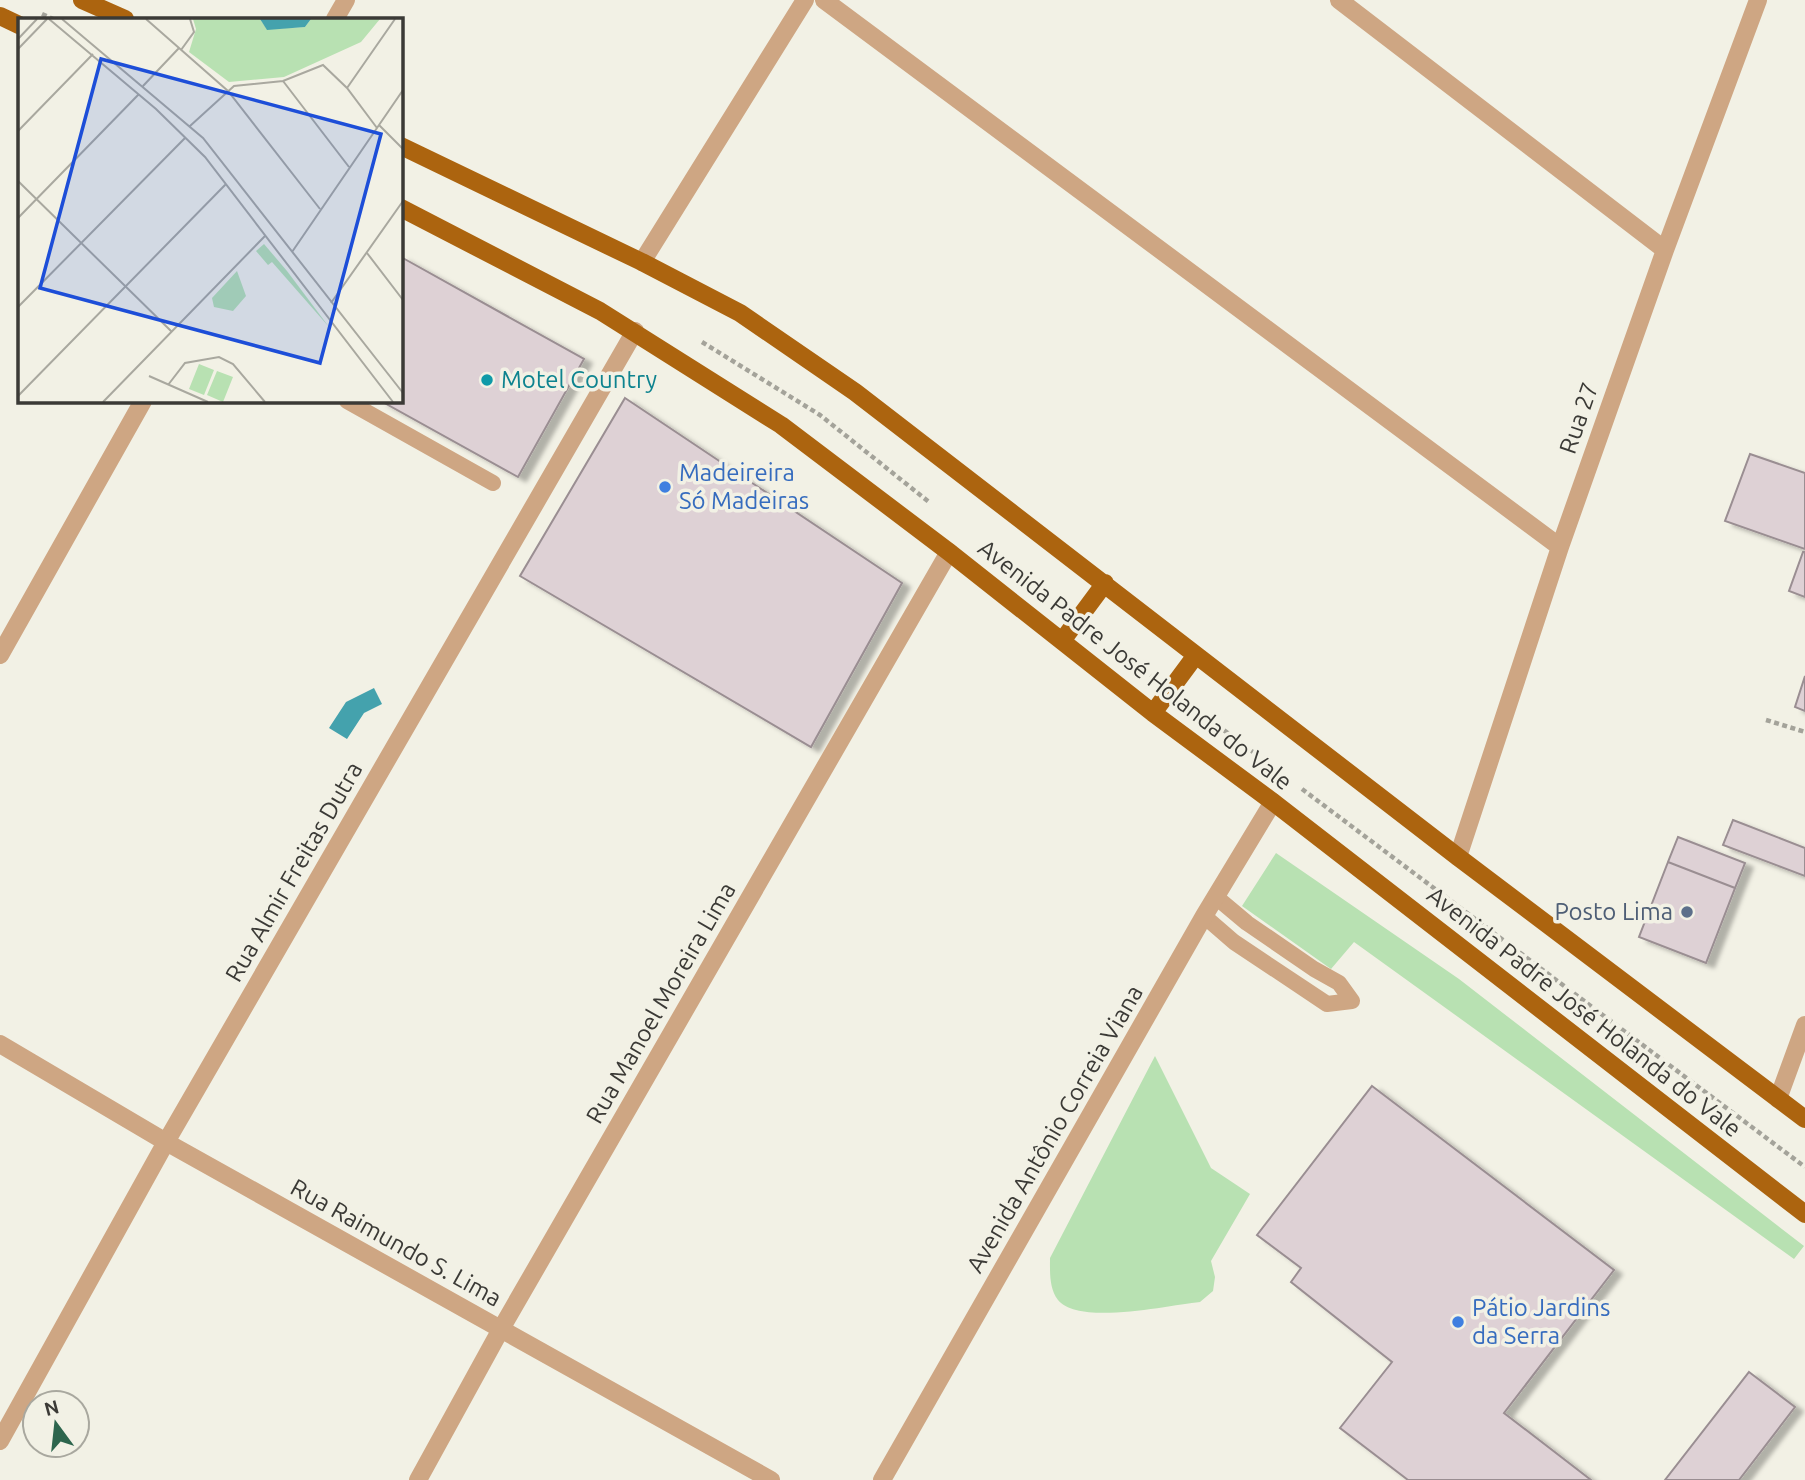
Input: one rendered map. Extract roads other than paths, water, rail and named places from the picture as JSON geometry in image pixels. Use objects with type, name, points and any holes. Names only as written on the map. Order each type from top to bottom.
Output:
[{"type":"main road","points":[[82,0],[123,18]]},
{"type":"main road","points":[[0,16],[18,25]]},
{"type":"main road","name":"Avenida Padre José Holanda do Vale","points":[[402,146],[642,262],[740,313],[855,392],[1458,857],[1805,1119]]},
{"type":"main road","name":"Avenida Padre José Holanda do Vale","points":[[402,209],[600,310],[781,425],[1805,1214]]},
{"type":"main road","points":[[1062,641],[1105,583]]},
{"type":"main road","points":[[1153,713],[1196,655]]},
{"type":"street","points":[[336,18],[346,0]]},
{"type":"street","points":[[642,262],[805,0]]},
{"type":"street","points":[[824,0],[1560,547]]},
{"type":"street","points":[[1339,0],[1665,250]]},
{"type":"street","name":"Rua 27","points":[[1458,857],[1560,547],[1665,250],[1758,0]]},
{"type":"street","name":"Rua Almir Freitas Dutra","points":[[0,1441],[166,1142],[635,331]]},
{"type":"street","points":[[0,655],[142,402]]},
{"type":"street","name":"Rua Manoel Moreira Lima","points":[[418,1480],[949,552]]},
{"type":"street","name":"Avenida Antônio Correia Viana","points":[[882,1480],[1204,916],[1273,802]]},
{"type":"street","points":[[1778,1100],[1805,1026]]},
{"type":"street","name":"Rua Raimundo S. Lima","points":[[0,1044],[166,1142],[771,1480]]},
{"type":"lane","points":[[349,402],[493,482]]},
{"type":"lane","points":[[1204,916],[1234,942],[1327,1004],[1352,1002],[1339,983],[1314,970],[1247,923],[1216,897]]},
{"type":"water","points":[[374,688],[382,704],[364,713],[347,739],[329,728],[346,702]]},
{"type":"place","name":"Motel Country","points":[[487,380]]},
{"type":"place","name":"Madeireira Só Madeiras","points":[[665,487]]},
{"type":"place","name":"Posto Lima","points":[[1687,912]]},
{"type":"place","name":"Pátio Jardins da Serra","points":[[1458,1322]]}]
